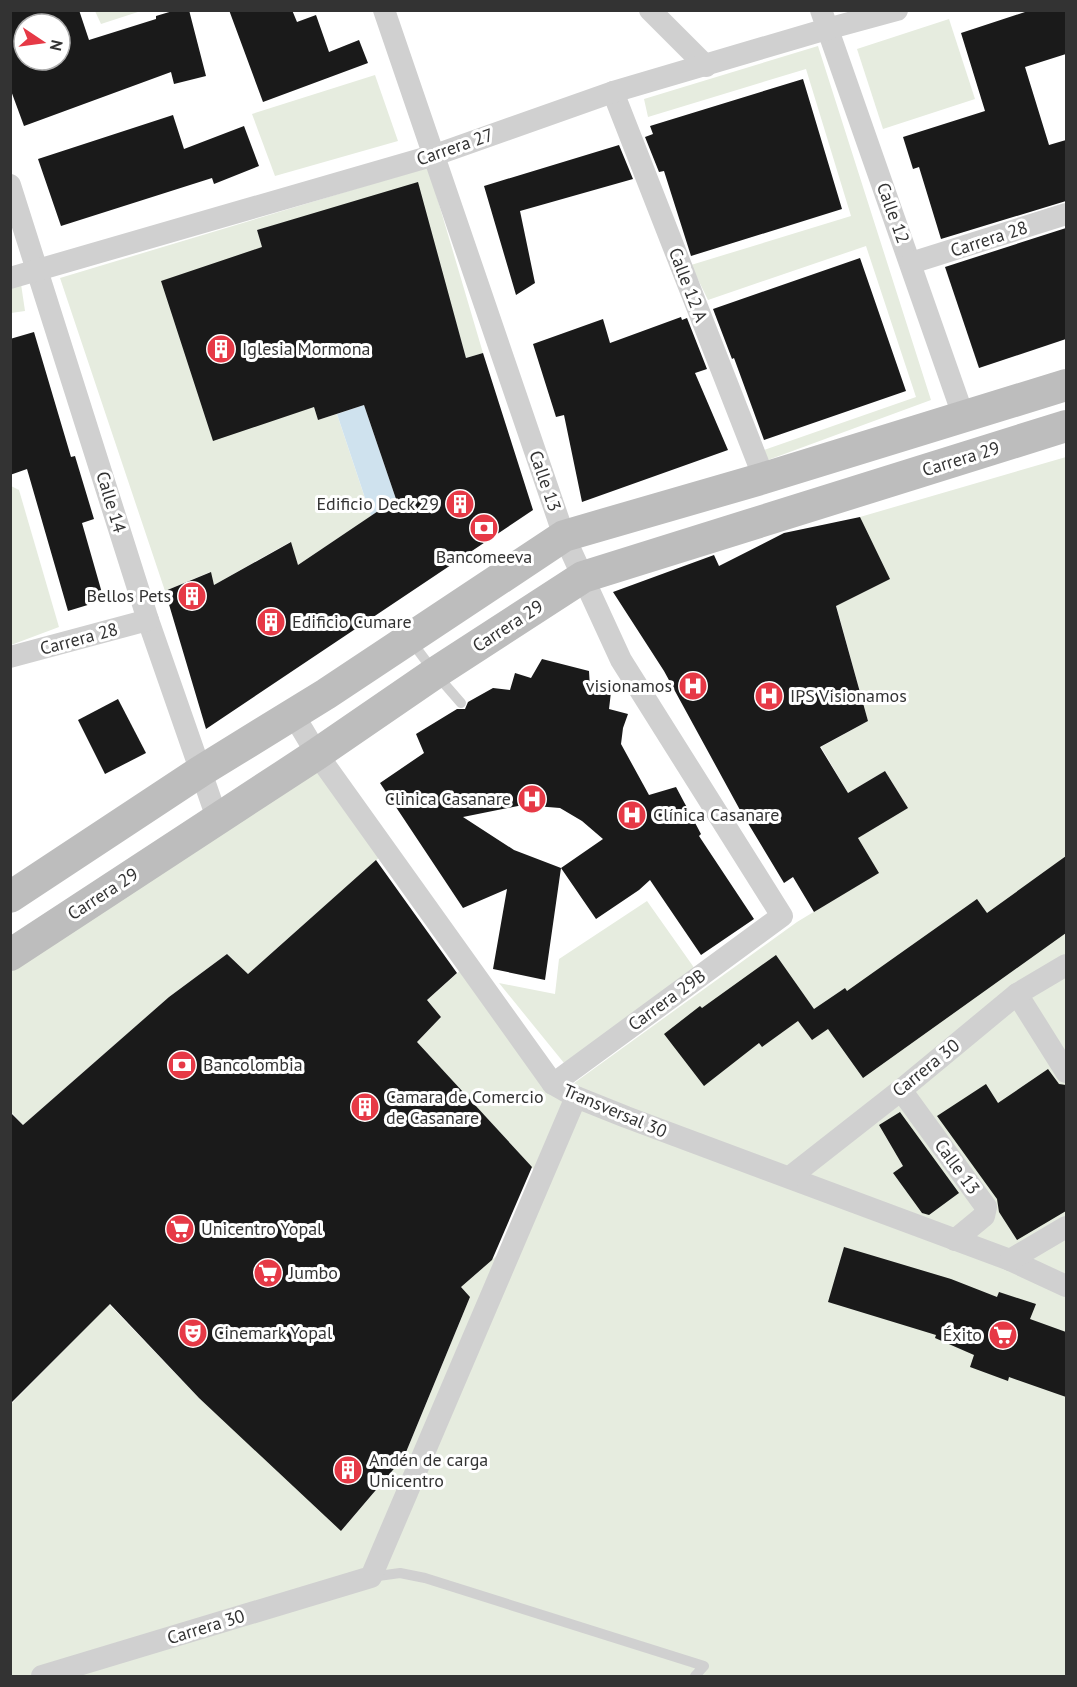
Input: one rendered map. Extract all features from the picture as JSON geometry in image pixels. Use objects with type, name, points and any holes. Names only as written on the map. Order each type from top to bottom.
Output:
[{"type":"main road","points":[[10,897],[564,536],[764,478],[1066,385]]},
{"type":"main road","name":"Carrera 29","points":[[10,955],[583,577],[1066,426]]},
{"type":"street","name":"Calle 13","points":[[384,10],[564,536],[621,660],[782,916]]},
{"type":"street","points":[[651,10],[706,66]]},
{"type":"street","name":"Carrera 27","points":[[10,278],[435,155],[613,92],[706,66],[824,20],[897,10]]},
{"type":"street","name":"Calle 12","points":[[824,20],[963,415]]},
{"type":"street","name":"Calle 12 A","points":[[613,92],[764,478]]},
{"type":"street","name":"Calle 14","points":[[10,185],[148,620],[217,818]]},
{"type":"street","name":"Carrera 28","points":[[911,263],[1066,214]]},
{"type":"street","name":"Carrera 28","points":[[10,657],[148,620]]},
{"type":"street","name":"Transversal 30","points":[[293,714],[317,754],[553,1084],[576,1097],[626,1118],[1010,1260],[1066,1286]]},
{"type":"street","name":"Carrera 29B","points":[[553,1084],[782,916]]},
{"type":"street","name":"Carrera 30","points":[[790,1177],[901,1090],[1017,994],[1066,965]]},
{"type":"street","points":[[1017,994],[1066,1072]]},
{"type":"street","name":"Calle 13","points":[[901,1090],[986,1207],[984,1216],[955,1240]]},
{"type":"street","points":[[371,1577],[576,1097]]},
{"type":"street","points":[[1010,1260],[1066,1227]]},
{"type":"street","name":"Carrera 30","points":[[42,1677],[371,1577]]},
{"type":"lane","points":[[409,639],[461,703]]},
{"type":"lane","points":[[371,1577],[400,1573],[425,1578],[704,1666],[695,1677]]},
{"type":"shaded area","points":[[95,11],[141,11],[101,24]]},
{"type":"shaded area","points":[[949,19],[975,99],[883,129],[857,49]]},
{"type":"shaded area","points":[[818,46],[931,400],[768,460],[764,450],[916,397],[866,246],[708,300],[691,265],[851,216],[806,69],[648,117],[644,99]]},
{"type":"shaded area","points":[[375,75],[398,141],[275,176],[252,114]]},
{"type":"shaded area","points":[[428,167],[483,353],[466,358],[450,301],[319,213],[257,230],[318,420],[337,414],[371,516],[298,565],[290,542],[214,585],[210,572],[165,591],[60,278]]},
{"type":"shaded area","points":[[21,284],[25,311],[11,313],[10,287]]},
{"type":"shaded area","points":[[1066,457],[1066,1676],[11,1676],[11,1404],[109,1304],[199,1398],[342,1530],[404,1457],[470,1297],[461,1287],[502,1251],[537,1173],[417,1042],[441,1017],[427,1000],[462,969],[563,1091],[797,922],[878,873],[858,838],[907,807],[885,771],[848,793],[821,747],[868,721],[836,605],[860,517]]},
{"type":"shaded area","points":[[11,486],[19,490],[59,627],[11,645]]},
{"type":"shaded area","points":[[315,762],[381,856],[248,974],[227,954],[169,997],[23,1125],[11,1112],[11,966]]},
{"type":"shaded area","points":[[647,901],[695,969],[564,1063],[499,983],[555,994],[559,959]]},
{"type":"water","points":[[364,405],[396,499],[371,516],[337,414]]},
{"type":"building","points":[[10,10],[79,10],[89,40],[156,19],[156,16],[176,10],[189,10],[206,76],[174,84],[171,72],[24,126],[10,88]]},
{"type":"building","points":[[229,10],[292,10],[297,22],[316,15],[329,52],[359,40],[368,63],[263,102]]},
{"type":"building","points":[[1031,10],[1066,10],[1066,54],[1025,67],[1049,145],[1066,140],[1066,201],[941,239],[919,167],[913,169],[903,137],[985,111],[961,33]]},
{"type":"building","points":[[803,79],[842,209],[691,256],[664,171],[659,172],[645,137],[653,134],[650,126]]},
{"type":"building","points":[[173,115],[184,149],[244,126],[259,166],[214,184],[212,178],[61,226],[38,159]]},
{"type":"building","points":[[619,145],[633,179],[520,211],[535,283],[516,295],[484,186]]},
{"type":"building","points":[[418,182],[466,358],[483,353],[533,510],[206,729],[165,591],[211,572],[214,585],[291,542],[298,565],[396,499],[364,405],[318,420],[314,407],[213,441],[161,281],[262,247],[257,230]]},
{"type":"building","points":[[1066,228],[1066,339],[979,368],[945,267]]},
{"type":"building","points":[[860,258],[906,391],[764,440],[713,309]]},
{"type":"building","points":[[681,317],[682,320],[687,318],[707,369],[695,373],[728,450],[582,502],[564,415],[556,417],[533,344],[603,319],[610,343]]},
{"type":"building","points":[[34,332],[71,457],[75,456],[94,519],[82,523],[104,600],[68,611],[27,469],[10,475],[10,339]]},
{"type":"building","points":[[860,517],[890,579],[836,606],[868,721],[820,747],[848,793],[885,771],[908,808],[858,838],[879,873],[814,912],[793,877],[784,883],[740,810],[664,671],[613,592],[714,555],[719,566],[784,533]]},
{"type":"building","name":"Clínica Casanare","points":[[542,659],[589,671],[590,688],[611,692],[609,709],[628,714],[621,744],[649,795],[676,787],[701,834],[699,836],[754,919],[701,955],[650,880],[596,919],[561,868],[545,980],[493,969],[507,889],[463,908],[380,783],[424,753],[416,734],[457,709],[465,709],[468,702],[493,688],[510,690],[515,673],[531,678]],"holes":[[[523,805],[560,808],[582,821],[603,839],[561,868],[514,850],[463,817]]]},
{"type":"building","points":[[118,699],[146,753],[105,774],[78,720]]},
{"type":"building","points":[[1066,856],[1066,933],[863,1078],[828,1029],[812,1040],[798,1021],[762,1047],[759,1043],[704,1086],[664,1034],[700,1006],[702,1008],[776,955],[814,1009],[845,988],[847,991],[977,899],[987,913]]},
{"type":"building","name":"Unicentro Yopal","points":[[376,860],[457,973],[427,1000],[441,1017],[417,1042],[532,1167],[492,1260],[461,1287],[470,1297],[404,1457],[341,1531],[199,1398],[110,1304],[10,1404],[10,1112],[23,1125],[169,997],[227,954],[248,974]]},
{"type":"building","points":[[1048,1069],[1059,1084],[1066,1085],[1066,1211],[1017,1240],[999,1212],[997,1199],[937,1116],[986,1084],[998,1103]]},
{"type":"building","points":[[900,1112],[959,1193],[929,1215],[922,1213],[893,1173],[903,1166],[879,1125]]},
{"type":"building","points":[[844,1247],[951,1279],[997,1297],[999,1292],[1036,1304],[1030,1319],[1066,1332],[1066,1397],[1009,1377],[1008,1381],[970,1367],[974,1355],[935,1338],[936,1335],[828,1302]]},
{"type":"place","name":"Iglesia Mormona","points":[[221,349]]},
{"type":"place","name":"Edificio Deck 29","points":[[460,504]]},
{"type":"place","name":"Bancomeeva","points":[[484,528]]},
{"type":"place","name":"Bellos Pets","points":[[192,596]]},
{"type":"place","name":"Edificio Cumare","points":[[271,622]]},
{"type":"place","name":"visionamos","points":[[693,686]]},
{"type":"place","name":"IPS Visionamos","points":[[769,696]]},
{"type":"place","name":"Clinica Casanare","points":[[532,799]]},
{"type":"place","name":"Clínica Casanare","points":[[632,815]]},
{"type":"place","name":"Bancolombia","points":[[182,1065]]},
{"type":"place","name":"Camara de Comercio de Casanare","points":[[365,1107]]},
{"type":"place","name":"Unicentro Yopal","points":[[180,1229]]},
{"type":"place","name":"Jumbo","points":[[268,1273]]},
{"type":"place","name":"Cinemark Yopal","points":[[193,1333]]},
{"type":"place","name":"Éxito","points":[[1003,1335]]},
{"type":"place","name":"Andén de carga Unicentro","points":[[348,1470]]}]
